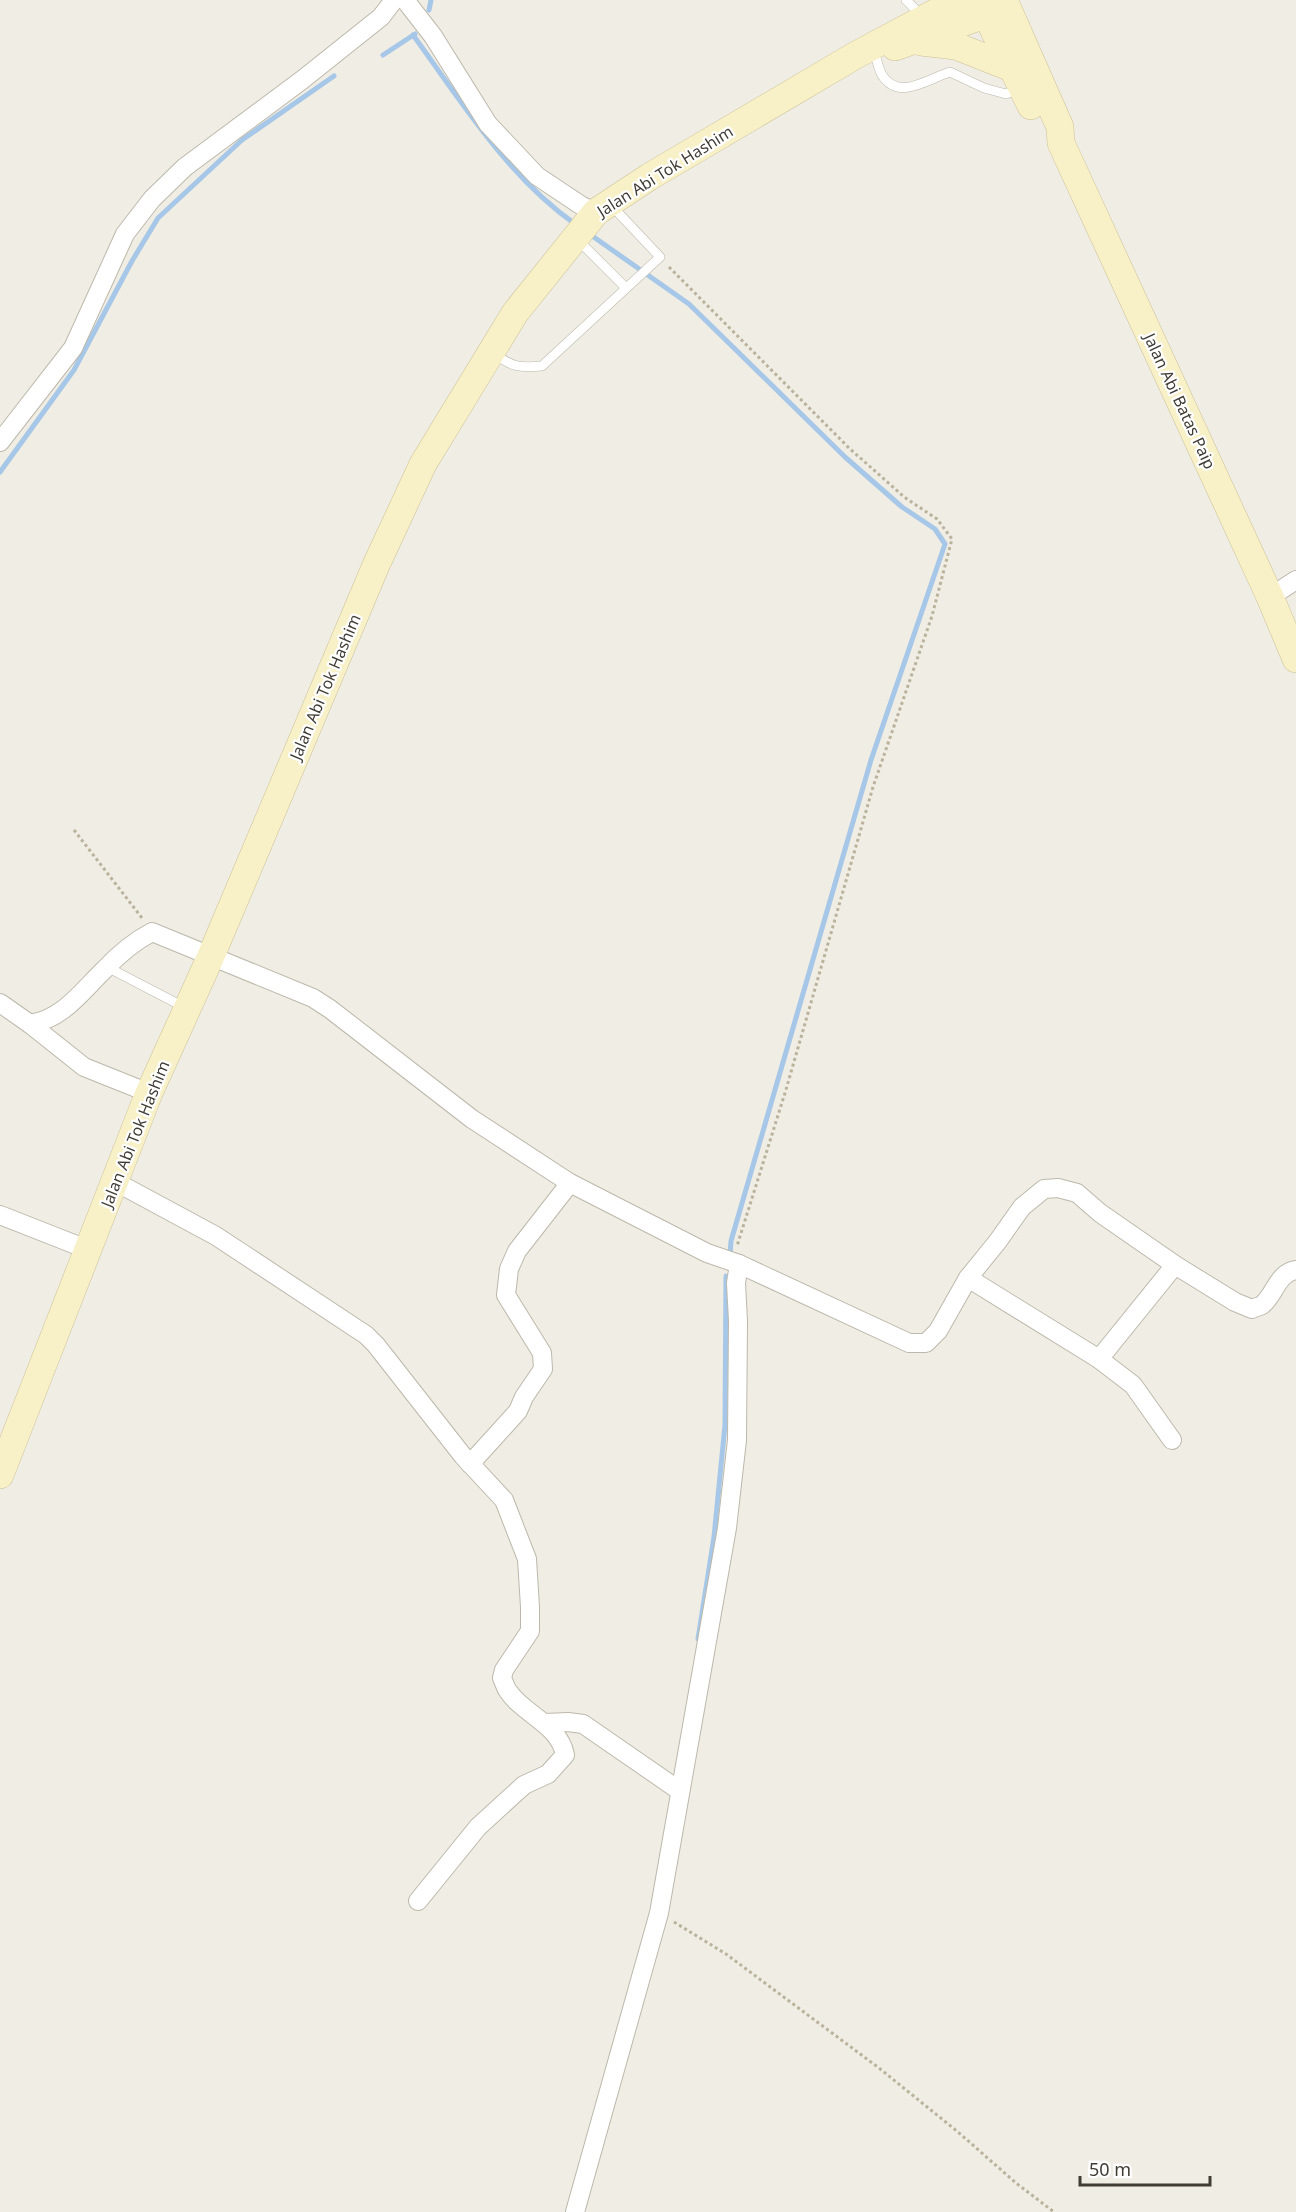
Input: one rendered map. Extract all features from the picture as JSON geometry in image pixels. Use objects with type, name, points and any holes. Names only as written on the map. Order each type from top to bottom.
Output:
[{"type":"main road","name":"Jalan Abi Tok Hashim","points":[[0,1475],[149,1094],[211,956],[377,563],[423,464],[515,314],[602,208],[865,54],[915,20],[959,0]]},
{"type":"main road","name":"Jalan Abi Tok Hashim","points":[[915,20],[998,4]]},
{"type":"main road","name":"Jalan Abi Batas Paip","points":[[998,4],[1018,79],[1044,136],[1061,143]]},
{"type":"main road","name":"Jalan Abi Batas Paip","points":[[998,4],[1060,127],[1061,143],[1270,597],[1296,659]]},
{"type":"main road","points":[[915,20],[953,59],[1018,79]]},
{"type":"street","points":[[0,442],[73,348],[125,234],[152,198],[185,167],[302,80],[381,17],[394,0]]},
{"type":"street","points":[[405,0],[433,36],[488,124],[537,176],[582,206],[602,208]]},
{"type":"street","points":[[1270,597],[1296,580]]},
{"type":"street","points":[[30,1024],[46,1021],[66,1010],[107,967],[139,939],[152,932],[313,998],[330,1008],[472,1119],[570,1184],[707,1253],[739,1264],[909,1343],[926,1343],[938,1330],[969,1278],[1022,1207],[1044,1189],[1058,1188],[1077,1193],[1100,1213],[1175,1265],[1235,1302],[1252,1308],[1262,1305],[1284,1276],[1296,1270]]},
{"type":"street","points":[[0,1003],[84,1067],[149,1094]]},
{"type":"street","points":[[114,1181],[216,1236],[366,1335],[470,1464],[504,1500],[527,1559],[530,1631],[504,1670],[502,1678],[508,1692],[545,1723],[563,1745],[565,1755],[548,1774],[524,1785],[478,1827],[418,1901]]},
{"type":"street","points":[[470,1464],[518,1412],[524,1397],[543,1369],[542,1353],[506,1295],[509,1269],[517,1251],[570,1184]]},
{"type":"street","points":[[0,1215],[89,1250]]},
{"type":"street","points":[[574,2212],[659,1913],[728,1528],[737,1440],[736,1283],[739,1264]]},
{"type":"street","points":[[1100,1359],[1175,1265]]},
{"type":"street","points":[[969,1278],[1100,1359],[1133,1386],[1172,1440]]},
{"type":"street","points":[[545,1723],[583,1724],[680,1791]]},
{"type":"lane","points":[[865,54],[892,84],[903,88],[917,87],[953,59]]},
{"type":"lane","points":[[491,352],[521,368],[542,366],[660,257],[602,208]]},
{"type":"lane","points":[[576,237],[626,288]]},
{"type":"lane","points":[[107,967],[187,1009]]},
{"type":"path","points":[[660,257],[848,447],[904,497],[937,519],[952,539],[932,616],[873,787],[785,1093],[737,1245],[739,1264]]},
{"type":"path","points":[[74,830],[152,932]]},
{"type":"path","points":[[659,1913],[726,1954],[879,2068],[1054,2212]]},
{"type":"waterway","points":[[429,10],[431,0]]},
{"type":"waterway","points":[[383,55],[415,34]]},
{"type":"waterway","points":[[413,35],[468,112],[507,161],[528,184],[575,224]]},
{"type":"waterway","points":[[0,472],[74,370],[132,261],[158,218],[242,140],[334,76]]},
{"type":"waterway","points":[[588,233],[689,304],[845,457],[902,507],[935,529],[945,544],[871,760],[731,1241],[730,1255]]},
{"type":"waterway","points":[[698,1639],[714,1537],[725,1425],[726,1276]]}]
